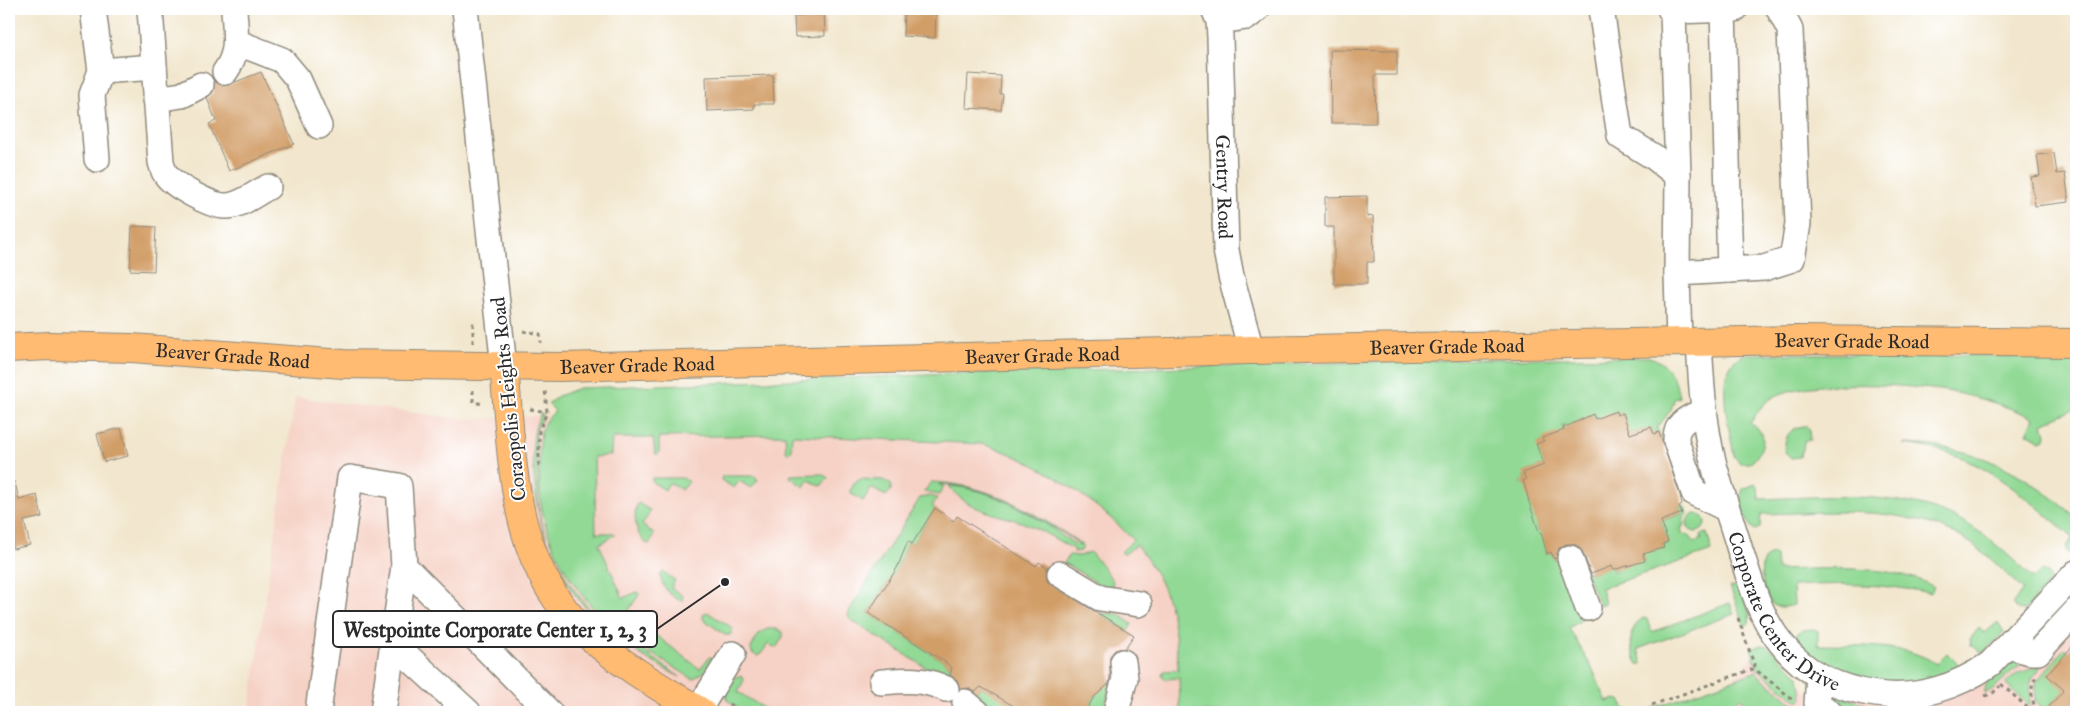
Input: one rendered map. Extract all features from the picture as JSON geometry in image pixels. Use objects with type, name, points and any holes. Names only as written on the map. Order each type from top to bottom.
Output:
[{"type":"main road","name":"Beaver Grade Road","points":[[9,348],[49,346],[132,348],[343,364],[504,367],[1795,340],[2076,343]]},
{"type":"main road","name":"Coraopolis Heights Road","points":[[504,367],[519,508],[525,533],[544,579],[569,616],[585,633],[642,676],[701,707]]},
{"type":"street","points":[[93,9],[101,71],[92,95],[97,159]]},
{"type":"street","points":[[150,9],[161,162],[165,174],[175,184],[206,200],[226,207],[241,202],[268,187]]},
{"type":"street","points":[[226,72],[233,62],[236,42],[234,9]]},
{"type":"street","name":"Coraopolis Heights Road","points":[[465,9],[504,367]]},
{"type":"street","name":"Gentry Road","points":[[1251,350],[1230,276],[1226,250],[1216,15],[1247,17],[1257,9]]},
{"type":"street","points":[[1601,9],[1620,136],[1654,157],[1678,176]]},
{"type":"street","points":[[1723,9],[1730,270]]},
{"type":"street","points":[[1671,10],[1735,9]]},
{"type":"street","points":[[1677,273],[1764,268],[1792,259],[1798,224],[1790,30],[1779,9]]},
{"type":"street","name":"Corporate Center Drive","points":[[1671,10],[1678,176],[1677,273],[1689,342],[1710,449],[1727,509],[1755,598],[1763,615],[1782,644],[1819,676],[1891,704],[1955,683],[1980,671],[2009,646],[2076,573]]},
{"type":"street","points":[[236,42],[282,60],[298,79],[319,126]]},
{"type":"street","points":[[101,71],[154,67]]},
{"type":"street","points":[[156,99],[182,94],[201,85]]},
{"type":"street","points":[[320,712],[350,478],[399,486],[404,566],[383,712]]},
{"type":"street","points":[[1570,558],[1588,608]]},
{"type":"street","points":[[404,566],[549,712]]},
{"type":"street","points":[[1060,574],[1100,598],[1139,604]]},
{"type":"street","points":[[2009,646],[2030,652],[2038,652],[2076,610]]},
{"type":"street","points":[[393,643],[468,712]]},
{"type":"street","points":[[701,707],[733,654]]},
{"type":"street","points":[[1116,712],[1125,678],[1123,662]]},
{"type":"street","points":[[1819,676],[1817,703],[1829,712]]},
{"type":"street","points":[[882,682],[910,679],[924,681],[963,701]]},
{"type":"path","points":[[539,472],[538,431],[547,412]]},
{"type":"path","points":[[1652,706],[1750,670],[1756,670],[1799,705]]},
{"type":"path","points":[[2001,684],[2030,710],[2036,712]]},
{"type":"path","points":[[701,707],[740,712]]},
{"type":"shaded area","points":[[1027,396],[1160,508],[1205,712],[249,712],[295,397],[463,419]]},
{"type":"shaded area","points":[[2076,580],[2076,712],[1700,712],[1759,651],[1818,699],[1981,678]]},
{"type":"green space","points":[[1748,354],[2076,357],[2076,408],[2043,424],[2046,434],[2045,439],[2041,441],[2027,433],[2034,418],[2015,410],[1957,393],[1917,387],[1835,385],[1809,387],[1788,391],[1768,400],[1762,406],[1750,424],[1758,429],[1762,435],[1761,448],[1753,461],[1750,463],[1740,463],[1734,456],[1725,398],[1725,382],[1729,369],[1736,359]]},
{"type":"green space","points":[[1649,357],[1656,359],[1666,367],[1674,378],[1679,398],[1675,397],[1671,410],[1657,428],[1659,432],[1654,434],[1651,427],[1630,434],[1623,413],[1617,415],[1616,412],[1596,423],[1593,414],[1568,433],[1565,425],[1562,425],[1565,434],[1543,438],[1544,441],[1537,444],[1544,465],[1524,473],[1526,480],[1521,481],[1522,484],[1526,482],[1533,500],[1529,504],[1534,503],[1538,530],[1539,532],[1544,531],[1550,549],[1546,551],[1547,554],[1551,552],[1554,559],[1560,557],[1583,619],[1569,628],[1593,670],[1607,702],[1615,699],[1620,700],[1627,712],[1180,712],[1179,678],[1164,679],[1162,675],[1164,671],[1178,670],[1173,619],[1169,603],[1156,574],[1136,545],[1125,554],[1122,553],[1133,540],[1102,510],[1063,482],[1022,459],[982,444],[792,435],[791,451],[788,453],[786,451],[785,435],[659,437],[659,453],[657,455],[653,438],[612,438],[611,455],[594,457],[596,533],[614,533],[615,535],[599,544],[623,598],[637,592],[640,593],[627,613],[700,669],[709,657],[714,658],[704,672],[693,679],[620,632],[587,601],[560,560],[547,530],[541,506],[539,473],[541,431],[546,420],[555,411],[548,404],[558,396],[579,388],[1005,372],[1485,359]]},
{"type":"green space","points":[[541,413],[543,417],[536,434],[539,514],[534,476],[533,444],[535,429]]},
{"type":"green space","points":[[1806,426],[1809,429],[1810,440],[1804,441],[1800,457],[1791,458],[1785,452],[1787,437],[1792,430]]},
{"type":"green space","points":[[1903,444],[1953,449],[1975,455],[2017,474],[2037,486],[2076,517],[2076,558],[2066,551],[2066,546],[2073,538],[2030,501],[1999,478],[1949,453],[1932,448]]},
{"type":"green space","points":[[822,474],[828,478],[821,486],[808,480],[804,487],[790,477],[791,475]]},
{"type":"green space","points":[[722,476],[755,476],[758,480],[751,488],[739,481],[734,488],[721,480]]},
{"type":"green space","points":[[652,478],[683,478],[689,482],[682,490],[669,483],[665,490],[652,482]]},
{"type":"green space","points":[[860,479],[883,480],[891,484],[891,490],[886,496],[871,488],[863,501],[850,491]]},
{"type":"green space","points":[[931,482],[952,484],[972,488],[990,493],[1008,501],[1025,509],[1077,541],[1083,546],[1081,551],[1074,552],[1073,549],[1024,523],[984,511],[974,506],[957,495],[949,486],[976,490],[969,488],[954,485],[939,484],[944,486],[939,495],[924,492]],"holes":[[[991,495],[1023,509],[1062,532],[1081,546],[1026,512]]]},
{"type":"green space","points":[[1755,484],[1758,487],[1759,499],[1863,497],[1889,499],[1939,511],[1962,521],[1981,533],[2033,578],[2042,570],[2049,574],[2051,580],[2025,610],[2018,610],[2012,604],[2023,590],[1974,545],[1942,528],[1892,515],[1839,512],[1761,514],[1760,528],[1755,530],[1745,517],[1741,500],[1743,489]]},
{"type":"green space","points":[[930,496],[937,498],[932,506],[935,508],[912,544],[908,541],[897,568],[868,613],[945,662],[950,667],[950,677],[925,667],[851,620],[848,616],[849,611],[920,498]]},
{"type":"green space","points":[[638,503],[651,511],[642,525],[654,534],[651,542],[648,544],[641,537],[636,525],[635,513]]},
{"type":"green space","points":[[1684,505],[1687,513],[1681,528],[1683,535],[1686,534],[1695,542],[1702,539],[1701,535],[1707,533],[1712,551],[1601,588],[1605,604],[1600,606],[1585,572],[1589,571],[1591,574],[1610,563],[1614,572],[1616,571],[1613,562],[1645,561],[1642,552],[1664,548],[1663,544],[1668,542],[1661,521],[1682,514],[1679,507]]},
{"type":"green space","points":[[1692,514],[1700,514],[1705,519],[1703,530],[1692,532],[1687,527],[1687,519]]},
{"type":"green space","points":[[540,518],[548,544],[569,583],[600,621],[680,677],[622,642],[598,621],[577,598],[560,572],[547,543]]},
{"type":"green space","points":[[1090,552],[1113,581],[1112,586],[1104,587],[1064,563],[1069,555],[1080,556]]},
{"type":"green space","points":[[1772,554],[1776,555],[1777,570],[1858,569],[1879,571],[1918,579],[1934,587],[1931,593],[1862,585],[1793,586],[1794,605],[1779,607],[1771,603],[1763,584],[1763,562],[1766,557]]},
{"type":"green space","points":[[663,572],[675,580],[671,588],[683,596],[682,601],[670,594],[665,587],[660,575]]},
{"type":"green space","points":[[1735,586],[1742,593],[1748,608],[1749,623],[1745,627],[1730,587]]},
{"type":"green space","points":[[1730,603],[1734,614],[1638,649],[1642,664],[1637,664],[1631,639],[1634,628],[1643,618],[1647,619],[1652,632]]},
{"type":"green space","points":[[707,612],[733,629],[730,635],[725,635],[703,619],[703,615]]},
{"type":"green space","points":[[1099,613],[1118,614],[1132,624],[1128,631]]},
{"type":"green space","points":[[1998,622],[2004,632],[1985,651],[1980,651],[1971,645],[1970,639],[1979,628],[1985,633]]},
{"type":"green space","points":[[767,629],[777,629],[783,632],[783,637],[776,648],[768,644],[761,654],[757,656],[752,653],[751,648],[758,635]]},
{"type":"green space","points":[[1814,629],[1818,631],[1818,645],[1895,649],[1911,652],[1936,664],[1947,653],[1958,664],[1958,668],[1941,677],[1909,683],[1881,683],[1853,678],[1815,660],[1795,641],[1796,635],[1802,630]]},
{"type":"green space","points":[[1761,645],[1768,646],[1799,676],[1802,698],[1799,702],[1758,669],[1751,649]]},
{"type":"green space","points":[[2065,648],[2068,651],[2064,690],[2049,706],[2056,712],[2044,712],[2035,700],[2036,682]]},
{"type":"green space","points":[[2018,661],[2019,667],[1985,693],[1991,676],[2001,668]]},
{"type":"green space","points":[[2042,665],[2030,684],[2031,707],[2005,684],[2017,674]]},
{"type":"green space","points":[[1755,672],[1804,712],[1757,712],[1740,698],[1728,712],[1655,712],[1653,708]]},
{"type":"green space","points":[[739,676],[743,677],[744,680],[738,692],[770,712],[744,712],[727,700],[728,685],[732,679]]},
{"type":"green space","points":[[1111,681],[1104,712],[1085,712],[1094,697]]},
{"type":"green space","points":[[982,687],[1024,712],[995,712],[974,693]]},
{"type":"green space","points":[[1830,694],[1871,705],[1876,712],[1843,712],[1828,700]]},
{"type":"building","points":[[803,9],[824,9],[825,36],[795,37],[794,16],[803,15]]},
{"type":"building","points":[[916,9],[936,10],[935,38],[903,36],[904,13],[916,13]]},
{"type":"building","points":[[1330,50],[1397,51],[1397,75],[1375,75],[1376,123],[1331,123]]},
{"type":"building","points":[[261,72],[294,144],[229,171],[209,124],[216,121],[207,98],[213,92],[214,81],[225,86]]},
{"type":"building","points":[[968,74],[1001,76],[1000,94],[1003,94],[1001,110],[966,108]]},
{"type":"building","points":[[773,75],[774,104],[754,104],[754,109],[707,111],[706,77]]},
{"type":"building","points":[[2054,153],[2057,174],[2065,173],[2069,202],[2035,206],[2031,177],[2040,176],[2037,155]]},
{"type":"building","points":[[1367,196],[1367,217],[1373,216],[1374,262],[1367,262],[1367,284],[1334,284],[1334,227],[1325,227],[1325,197]]},
{"type":"building","points":[[132,226],[156,227],[154,271],[130,270]]},
{"type":"building","points":[[1616,411],[1617,415],[1623,413],[1630,434],[1651,427],[1654,434],[1659,432],[1680,495],[1682,505],[1679,507],[1682,513],[1661,521],[1668,542],[1663,544],[1664,548],[1643,554],[1645,561],[1613,570],[1612,566],[1591,574],[1583,553],[1579,547],[1573,544],[1566,544],[1559,548],[1554,559],[1551,552],[1547,554],[1541,532],[1539,532],[1530,505],[1523,473],[1544,465],[1536,444],[1544,441],[1542,438],[1564,430],[1563,428],[1593,414],[1595,419]]},
{"type":"building","points":[[121,428],[128,456],[104,462],[97,434]]},
{"type":"building","points":[[15,482],[19,500],[37,495],[42,517],[24,521],[30,545],[13,549],[9,529],[9,483]]},
{"type":"building","points":[[935,508],[954,521],[957,516],[1036,566],[1039,562],[1047,567],[1047,581],[1053,586],[1134,635],[1125,648],[1115,650],[1110,656],[1109,684],[1094,697],[1085,712],[1024,712],[981,687],[975,692],[968,688],[960,689],[957,680],[950,675],[952,668],[945,662],[868,613],[897,568],[908,541],[912,544]]},
{"type":"building","points":[[2076,642],[2076,712],[2044,712],[2064,690],[2047,675]]},
{"type":"place","name":"Westpointe Corporate Center 1, 2, 3","points":[[725,582]]}]
